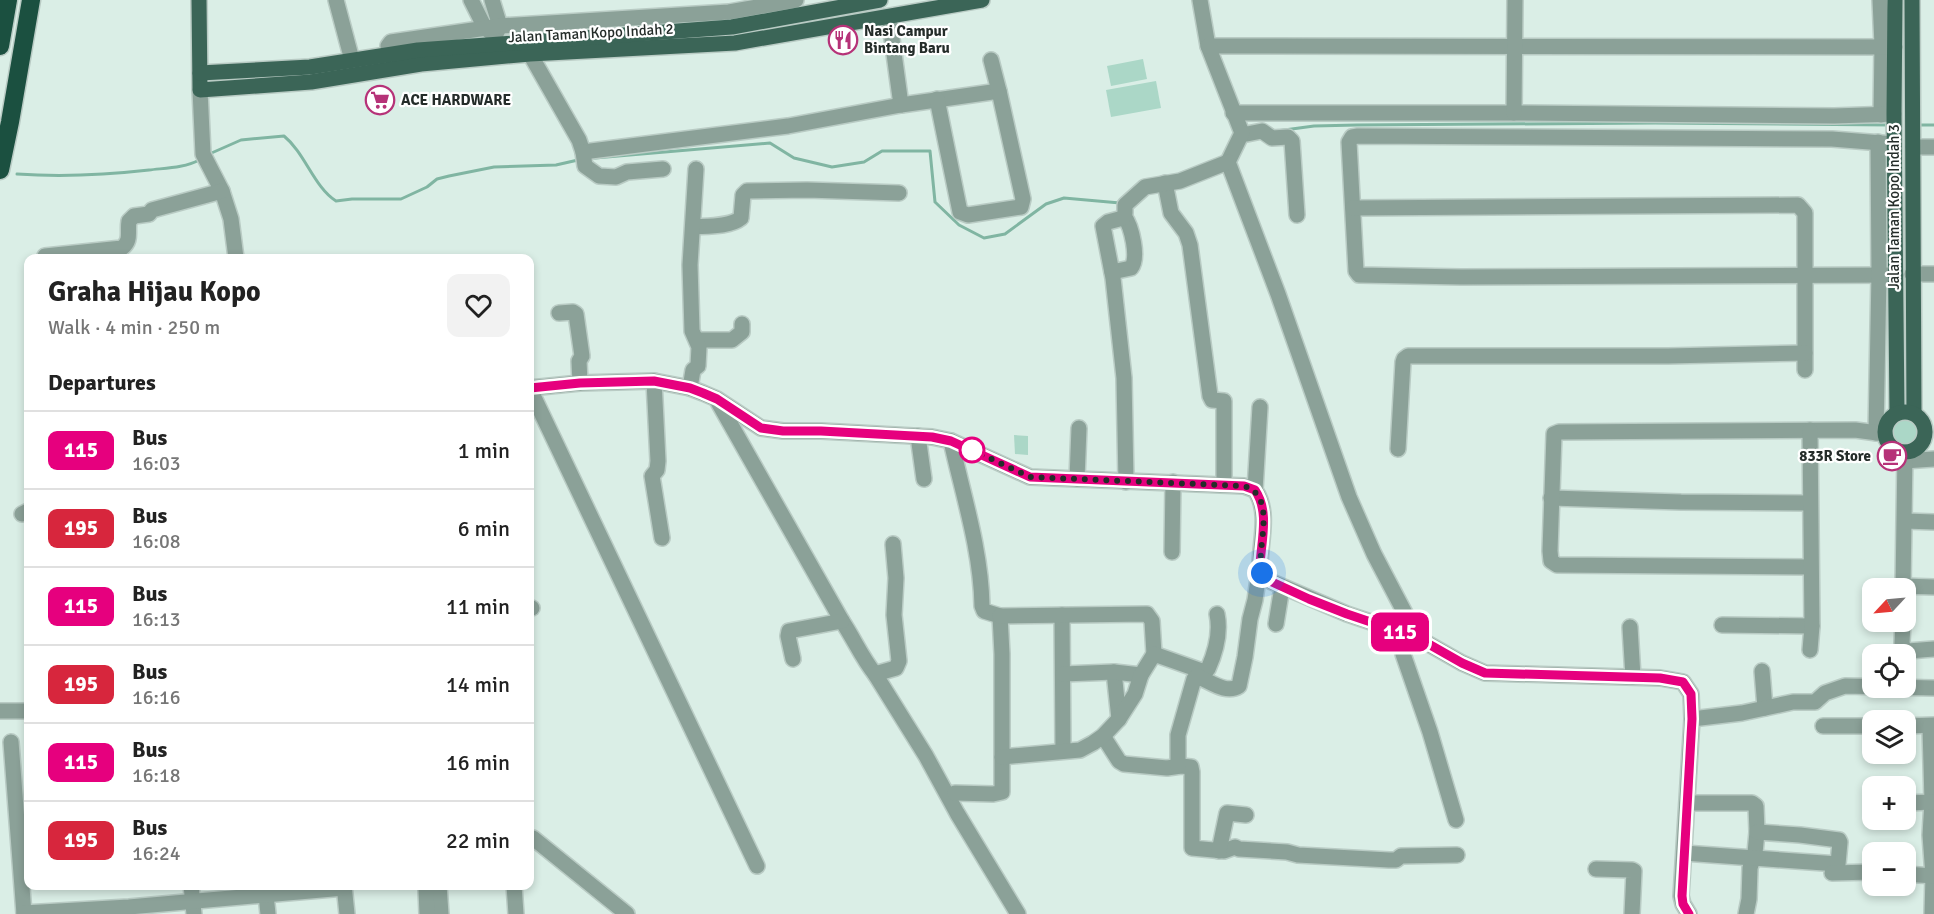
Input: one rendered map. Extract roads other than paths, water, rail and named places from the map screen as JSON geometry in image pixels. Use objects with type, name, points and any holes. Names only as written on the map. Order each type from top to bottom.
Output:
[{"type":"highway","points":[[0,46],[8,0]]},
{"type":"highway","points":[[0,170],[31,0]]},
{"type":"main road","points":[[199,0],[200,90]]},
{"type":"main road","name":"Jalan Taman Kopo Indah 2","points":[[200,73],[371,74],[421,64],[530,54],[732,27],[878,0]]},
{"type":"main road","name":"Jalan Taman Kopo Indah 2","points":[[200,90],[311,74],[352,60],[418,50],[494,33],[598,44],[735,43],[982,0]]},
{"type":"main road","name":"Jalan Taman Kopo Indah 3","points":[[1881,433],[1887,421],[1897,412],[1896,275],[1888,46],[1895,0]]},
{"type":"main road","name":"Jalan Taman Kopo Indah 3","points":[[1912,0],[1914,413]]},
{"type":"main road","points":[[1881,433],[1890,446],[1905,457],[1915,450],[1929,434],[1921,418],[1914,413],[1897,412]]},
{"type":"street","points":[[336,0],[352,60]]},
{"type":"street","points":[[471,0],[494,33]]},
{"type":"street","points":[[492,0],[494,33]]},
{"type":"street","points":[[494,33],[729,12],[796,0]]},
{"type":"street","points":[[1112,272],[1131,268],[1135,263],[1129,223],[1124,216],[1125,205],[1140,190],[1154,184],[1186,179],[1230,158],[1242,133],[1208,46],[1200,0]]},
{"type":"street","points":[[1514,113],[1515,0]]},
{"type":"street","points":[[1208,46],[1888,46],[1880,0]]},
{"type":"street","points":[[889,17],[901,105]]},
{"type":"street","points":[[530,54],[579,140],[585,166],[599,176],[616,177],[627,172],[663,169]]},
{"type":"street","points":[[937,99],[958,208],[963,214],[969,215],[1021,207],[1023,203],[991,60]]},
{"type":"street","points":[[200,90],[204,156],[222,192],[231,219],[235,254]]},
{"type":"street","points":[[583,152],[788,126],[937,99],[999,91]]},
{"type":"street","points":[[1233,113],[1834,116],[1892,126]]},
{"type":"street","points":[[1810,567],[1557,566],[1551,561],[1550,551],[1554,434],[1556,432],[1810,430],[1855,430],[1881,433],[1878,142],[1892,126]]},
{"type":"street","points":[[1242,133],[1262,131],[1272,138],[1288,137],[1292,141],[1297,215]]},
{"type":"street","points":[[1912,134],[1934,147]]},
{"type":"street","points":[[1878,142],[1820,139],[1355,136],[1349,142],[1356,271],[1359,275],[1461,277],[1896,275]]},
{"type":"street","points":[[1230,158],[1349,497],[1374,554],[1418,638]]},
{"type":"street","points":[[690,388],[693,370],[698,366],[699,347],[692,331],[690,265],[696,169]]},
{"type":"street","points":[[1165,183],[1172,213],[1186,233],[1191,250],[1210,396],[1212,400],[1224,401],[1224,484]]},
{"type":"street","points":[[693,227],[731,223],[738,220],[741,218],[743,195],[747,191],[807,189],[898,193]]},
{"type":"street","points":[[64,254],[122,248],[129,238],[129,221],[134,216],[149,214],[152,210],[222,192]]},
{"type":"street","points":[[1353,208],[1798,205],[1805,213],[1805,370]]},
{"type":"street","points":[[1124,216],[1123,219],[1108,222],[1103,226],[1112,272],[1124,378],[1126,482]]},
{"type":"street","points":[[1912,274],[1934,274]]},
{"type":"street","points":[[559,313],[573,312],[577,315],[582,356],[579,360],[580,383]]},
{"type":"street","points":[[697,340],[732,340],[742,332],[742,324]]},
{"type":"street","points":[[1398,449],[1403,362],[1408,356],[1668,356],[1805,353]]},
{"type":"street","points":[[534,389],[580,383],[654,381],[690,388],[717,399],[755,426],[768,430],[918,436],[955,443],[1030,477],[1224,484],[1244,486],[1255,490]]},
{"type":"street","points":[[654,381],[658,461],[657,470],[652,476],[662,538]]},
{"type":"street","points":[[534,397],[757,866]]},
{"type":"street","points":[[717,399],[842,621],[858,645],[866,663],[875,674],[1018,914]]},
{"type":"street","points":[[1178,766],[1178,735],[1194,679],[1197,676],[1233,690],[1239,686],[1255,600],[1264,516],[1255,490],[1260,407]]},
{"type":"street","points":[[1077,479],[1079,428]]},
{"type":"street","points":[[1810,430],[1812,626],[1810,650]]},
{"type":"street","points":[[918,436],[924,479]]},
{"type":"street","points":[[955,443],[977,557],[984,611],[1000,616],[1148,614],[1152,621],[1154,654],[1141,675],[1135,694],[1119,719],[1103,736],[1080,750],[1002,757]]},
{"type":"street","points":[[1903,578],[1905,457],[1934,459]]},
{"type":"street","points":[[1172,552],[1173,482]]},
{"type":"street","points":[[1551,498],[1810,503]]},
{"type":"street","points":[[1905,521],[1934,522]]},
{"type":"street","points":[[875,674],[896,668],[899,661],[894,615],[896,578],[893,544]]},
{"type":"street","points":[[1260,565],[1267,579],[1282,587],[1347,614],[1418,638],[1480,671],[1491,674],[1660,678],[1683,682],[1691,694],[1692,719],[1682,896],[1687,914]]},
{"type":"street","points":[[1276,624],[1282,587]]},
{"type":"street","points":[[1916,587],[1934,587]]},
{"type":"street","points":[[1154,654],[1202,671],[1208,669],[1217,647],[1217,614]]},
{"type":"street","points":[[1062,615],[1064,751]]},
{"type":"street","points":[[955,793],[993,794],[1002,792],[1000,616]]},
{"type":"street","points":[[793,659],[789,631],[842,621]]},
{"type":"street","points":[[1722,625],[1812,626]]},
{"type":"street","points":[[1630,627],[1634,678]]},
{"type":"street","points":[[1400,632],[1403,654],[1430,732],[1455,820]]},
{"type":"street","points":[[1902,632],[1904,649],[1908,651],[1934,650]]},
{"type":"street","points":[[1762,671],[1765,708]]},
{"type":"street","points":[[1063,674],[1114,672],[1141,675]]},
{"type":"street","points":[[1114,672],[1119,719]]},
{"type":"street","points":[[1692,719],[1793,702],[1815,702],[1824,693],[1845,686],[1934,688]]},
{"type":"street","points":[[0,711],[24,711]]},
{"type":"street","points":[[1916,726],[1932,725],[1933,802],[1930,835],[1933,876],[1932,914]]},
{"type":"street","points":[[1823,726],[1862,726]]},
{"type":"street","points":[[1103,736],[1124,764],[1167,768],[1190,767],[1192,770],[1192,848],[1219,851],[1234,847],[1298,855],[1396,860],[1401,856],[1457,855]]},
{"type":"street","points":[[11,742],[24,914],[194,908],[266,890],[268,914]]},
{"type":"street","points":[[1916,803],[1933,802]]},
{"type":"street","points":[[1686,803],[1752,803],[1756,806],[1757,832],[1750,868],[1746,914]]},
{"type":"street","points":[[1219,851],[1227,813],[1246,815]]},
{"type":"street","points":[[1684,853],[1838,864],[1839,840],[1757,832]]},
{"type":"street","points":[[534,839],[627,914]]},
{"type":"street","points":[[1596,869],[1634,871],[1632,914]]},
{"type":"street","points":[[1832,873],[1862,872]]},
{"type":"street","points":[[1916,875],[1933,876]]},
{"type":"street","points":[[192,890],[194,908]]},
{"type":"street","points":[[344,890],[347,914]]},
{"type":"street","points":[[426,890],[427,914]]},
{"type":"street","points":[[439,890],[441,914]]},
{"type":"street","points":[[514,890],[516,914]]},
{"type":"waterway","points":[[1277,131],[1314,126],[1357,125],[1655,123],[1891,125]]},
{"type":"waterway","points":[[1918,125],[1934,125]]},
{"type":"waterway","points":[[207,155],[241,140],[284,136],[298,151],[328,195],[336,201],[401,199],[427,187],[437,179],[449,176],[494,167],[556,165],[578,160]]},
{"type":"waterway","points":[[595,158],[770,143],[794,158],[832,167],[864,162],[882,151],[930,151],[935,202],[959,225],[984,238],[1005,234],[1046,204],[1064,198],[1120,203]]},
{"type":"waterway","points":[[17,174],[116,173],[188,165],[199,160]]},
{"type":"place","name":"Nasi Campur Bintang Baru","points":[[843,40]]},
{"type":"place","name":"ACE HARDWARE","points":[[380,100]]},
{"type":"place","name":"833R Store","points":[[1892,456]]}]
